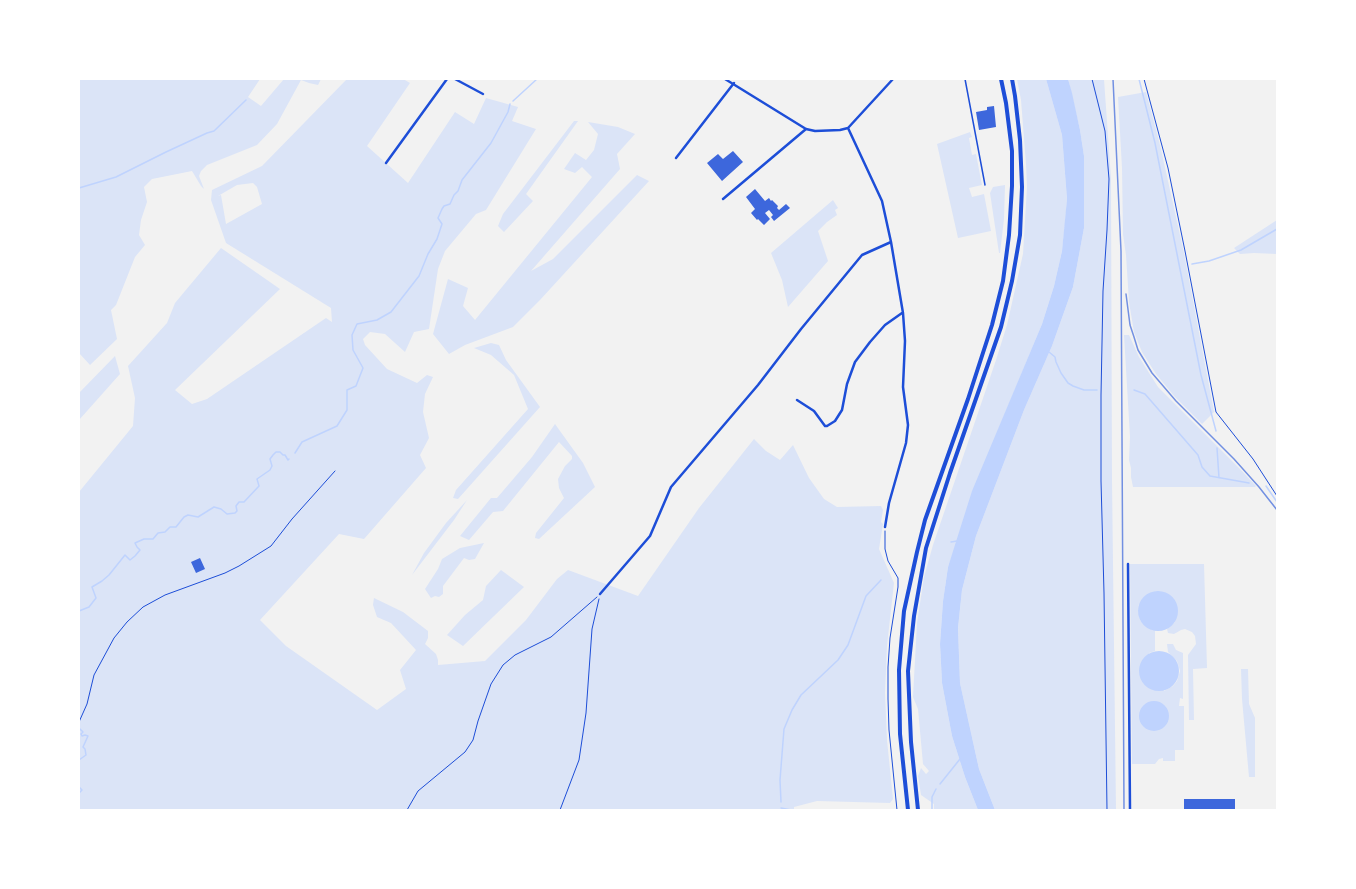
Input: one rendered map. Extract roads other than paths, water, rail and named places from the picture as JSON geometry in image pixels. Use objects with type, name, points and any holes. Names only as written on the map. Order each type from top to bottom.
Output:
[{"type":"highway","points":[[908,810],[900,734],[899,685],[904,611],[925,520],[992,326],[1003,281],[1009,235],[1012,186],[1012,151],[1006,103],[1001,79]]},
{"type":"highway","points":[[918,810],[911,742],[908,671],[914,616],[926,548],[950,473],[1001,327],[1012,281],[1020,236],[1022,187],[1020,140],[1012,79]]},
{"type":"street","points":[[386,163],[447,79]]},
{"type":"street","points":[[455,79],[483,94]]},
{"type":"street","points":[[726,79],[806,129],[815,130],[840,130],[848,128],[893,79]]},
{"type":"street","points":[[676,158],[734,83]]},
{"type":"street","points":[[848,128],[882,201],[891,242],[905,341],[903,388],[908,425],[906,443],[889,503],[885,527]]},
{"type":"street","points":[[722,199],[806,129]]},
{"type":"street","points":[[600,594],[650,536],[671,487],[758,385],[810,318],[862,255],[891,242]]},
{"type":"street","points":[[797,400],[814,411],[825,426],[835,421],[842,410],[847,384],[855,362],[885,325],[902,313]]},
{"type":"street","points":[[1128,564],[1130,810]]},
{"type":"lane","points":[[965,79],[985,185]]},
{"type":"water","points":[[1046,79],[1068,79],[1072,93],[1084,156],[1084,228],[1073,287],[1052,346],[1024,410],[976,536],[962,590],[958,628],[960,683],[979,769],[995,810],[978,810],[965,777],[952,736],[942,683],[940,644],[943,601],[948,567],[972,491],[1042,324],[1054,286],[1062,251],[1067,199],[1062,135]]},
{"type":"water","points":[[1162,591],[1169,594],[1175,600],[1178,611],[1177,619],[1169,628],[1162,631],[1154,631],[1147,628],[1139,619],[1138,607],[1141,600],[1150,592]]},
{"type":"water","points":[[1163,651],[1170,654],[1176,660],[1179,671],[1178,679],[1170,688],[1163,691],[1155,691],[1148,688],[1140,679],[1139,667],[1142,660],[1151,652]]},
{"type":"water","points":[[1154,701],[1165,705],[1169,716],[1165,727],[1154,731],[1143,727],[1139,716],[1143,705]]},
{"type":"waterway","points":[[513,101],[537,79]]},
{"type":"waterway","points":[[1139,79],[1155,143],[1201,375],[1216,431]]},
{"type":"waterway","points":[[79,188],[116,177],[166,152],[214,131],[246,100]]},
{"type":"waterway","points":[[295,453],[302,442],[337,426],[347,410],[347,390],[356,386],[363,368],[353,350],[352,335],[357,324],[377,320],[391,312],[419,276],[428,254],[437,239],[442,224],[438,218],[442,209],[444,206],[450,204],[454,195],[458,191],[462,180],[491,143],[508,112],[510,104]]},
{"type":"waterway","points":[[1192,264],[1209,261],[1241,250],[1277,229]]},
{"type":"waterway","points":[[1049,352],[1055,357],[1061,373],[1068,383],[1084,390],[1097,390]]},
{"type":"waterway","points":[[1134,390],[1145,394],[1198,455],[1202,467],[1210,476],[1249,483]]},
{"type":"waterway","points":[[1217,448],[1219,478]]},
{"type":"waterway","points":[[79,611],[89,607],[96,598],[92,587],[109,575],[125,555],[130,560],[140,550],[135,543],[144,539],[153,539],[158,533],[165,532],[170,527],[176,527],[184,517],[188,515],[198,517],[214,507],[221,509],[227,514],[235,513],[237,511],[236,506],[239,502],[244,502],[259,486],[257,479],[270,470],[272,466],[270,459],[273,455],[276,452],[280,452],[285,455],[288,460],[289,459]]},
{"type":"waterway","points":[[1266,486],[1277,502]]},
{"type":"waterway","points":[[951,542],[957,541]]},
{"type":"waterway","points":[[781,802],[780,780],[784,729],[792,710],[801,695],[838,660],[848,645],[866,596],[881,580]]},
{"type":"waterway","points":[[79,760],[86,755],[83,747],[88,736],[82,736],[81,734],[83,732],[80,729]]},
{"type":"waterway","points":[[940,784],[960,759]]},
{"type":"waterway","points":[[79,787],[82,790],[79,793]]},
{"type":"waterway","points":[[932,810],[932,797],[936,789]]},
{"type":"waterway","points":[[781,808],[791,810]]},
{"type":"railway","points":[[1113,79],[1121,251],[1124,810]]},
{"type":"railway","points":[[1126,294],[1130,325],[1138,350],[1152,373],[1176,401],[1234,459],[1277,510]]}]
